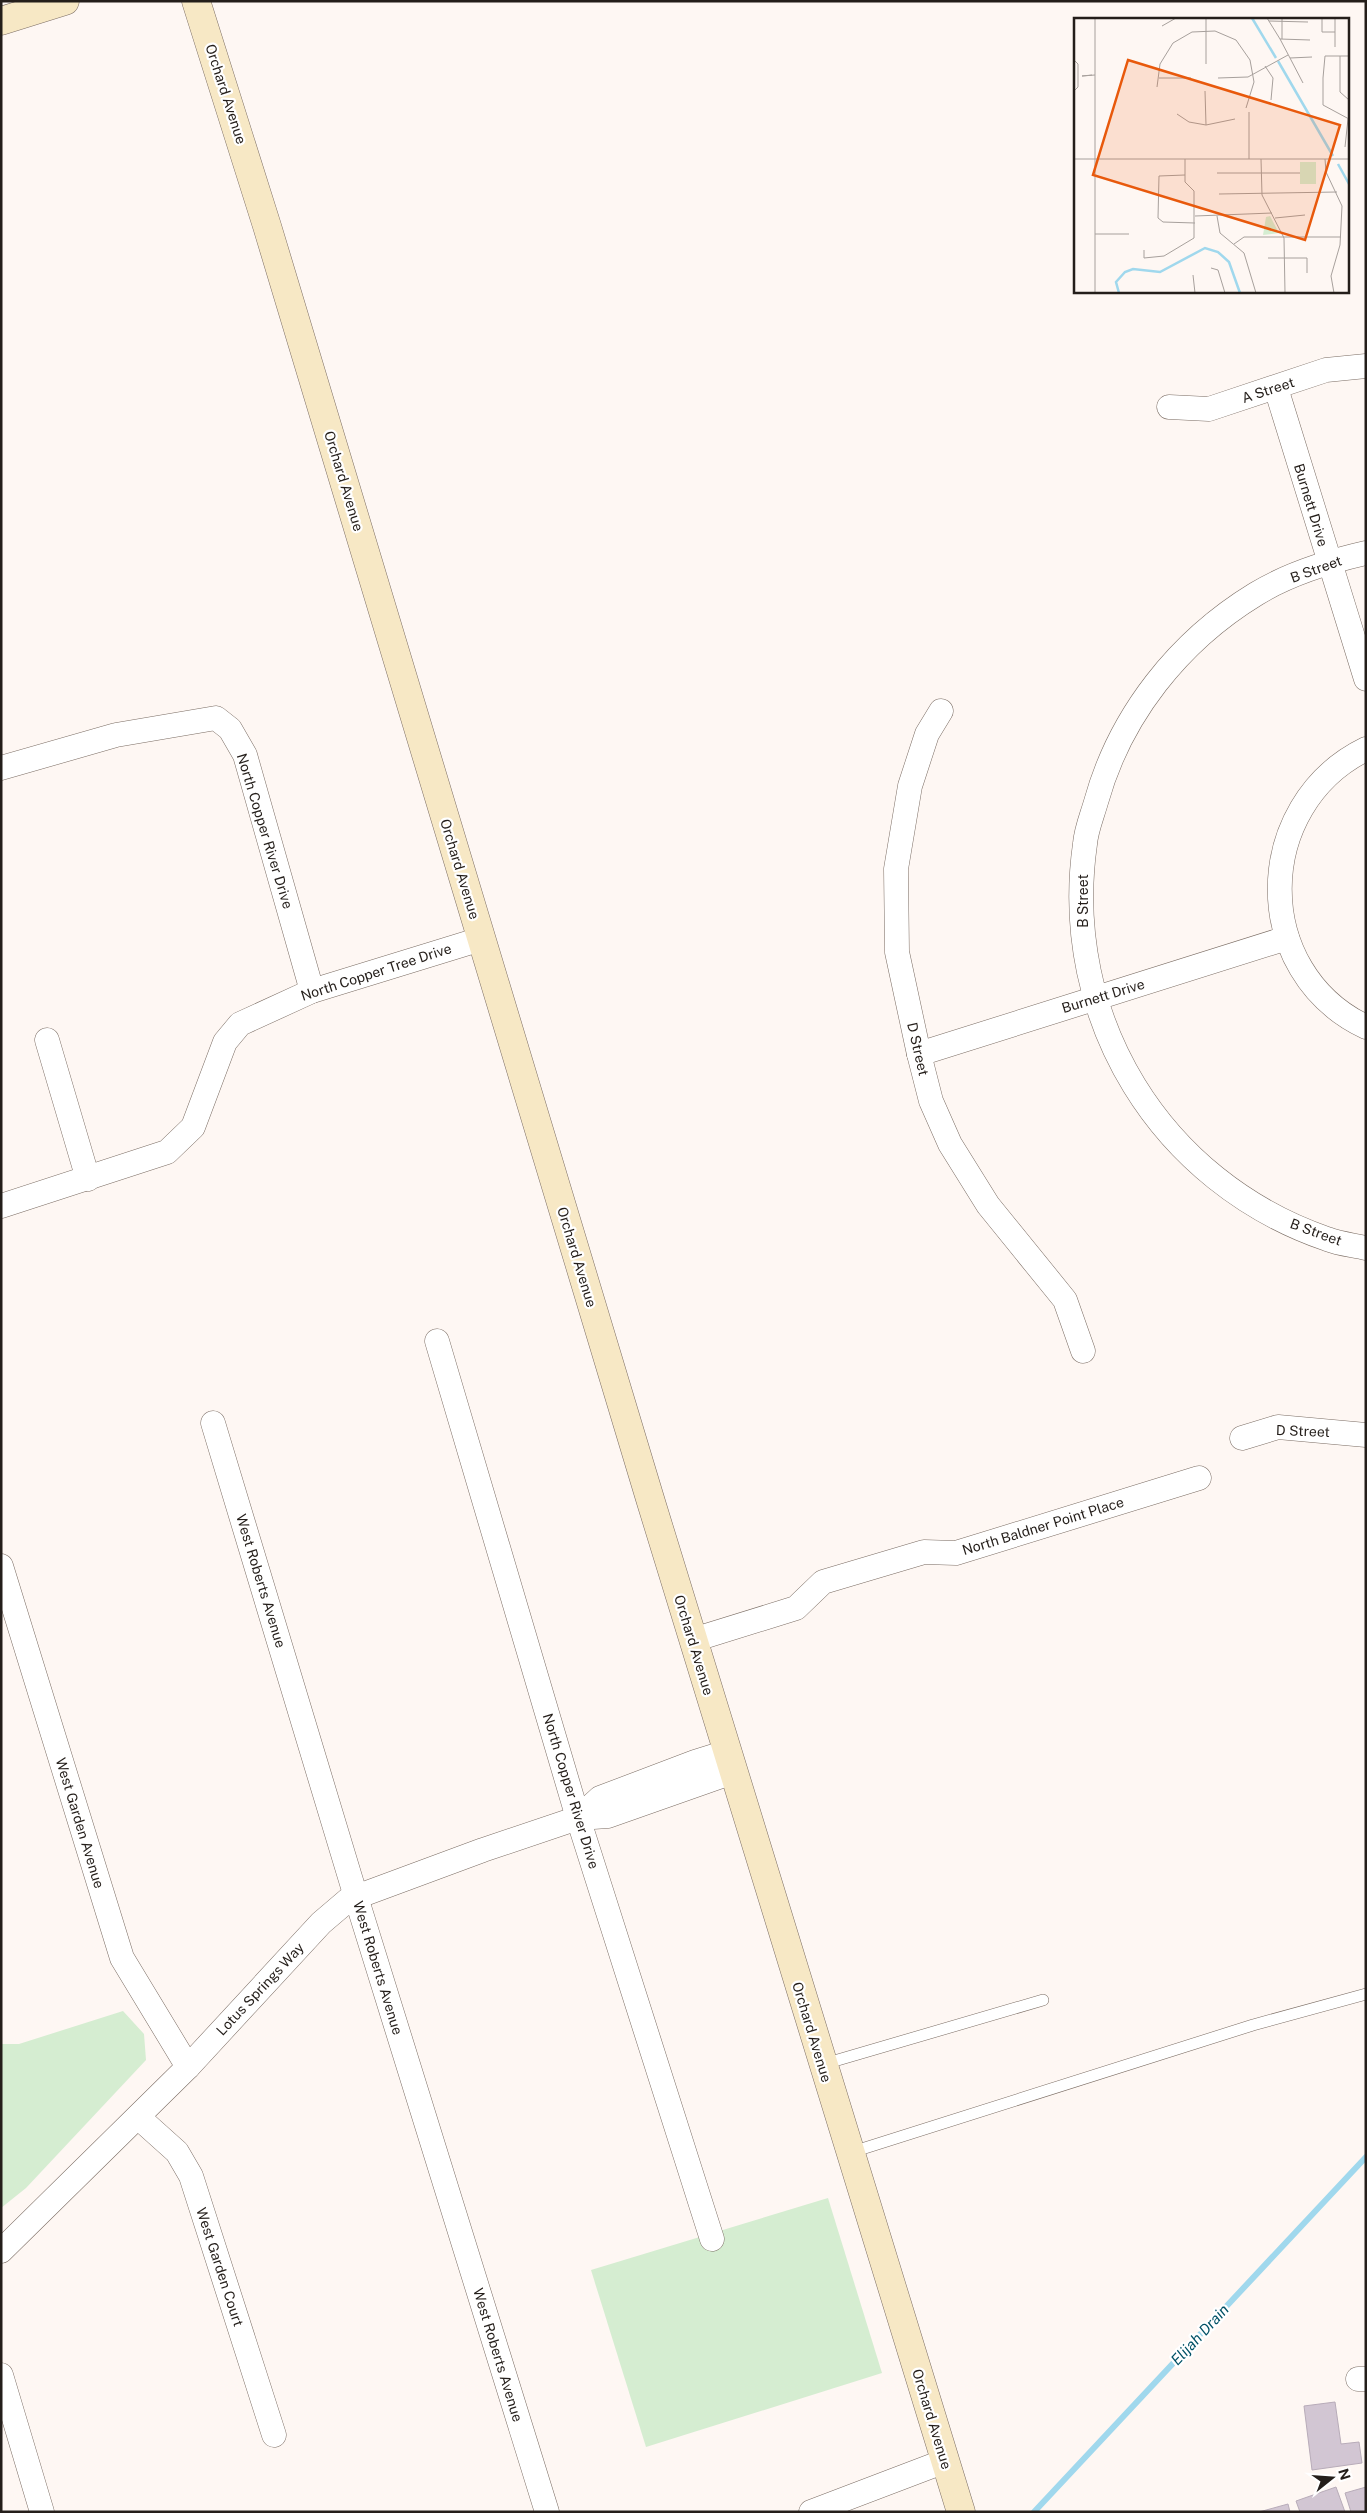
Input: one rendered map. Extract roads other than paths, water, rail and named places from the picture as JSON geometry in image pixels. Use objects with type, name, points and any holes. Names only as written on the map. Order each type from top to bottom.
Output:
[{"type":"street","points":[[1,21],[66,1]]},
{"type":"street","name":"Orchard Avenue","points":[[196,1],[267,226],[822,2064],[961,2512]]},
{"type":"street","name":"A Street","points":[[1169,407],[1209,409],[1326,370],[1366,366]]},
{"type":"street","name":"Burnett Drive","points":[[1276,388],[1366,678]]},
{"type":"street","name":"B Street","points":[[1366,553],[1329,562],[1257,593],[1194,639],[1142,699],[1106,768],[1084,843],[1081,922],[1094,999],[1120,1064],[1158,1123],[1207,1173],[1264,1212],[1329,1240],[1366,1248]]},
{"type":"street","name":"D Street","points":[[942,711],[927,734],[910,786],[896,869],[897,952],[919,1054],[931,1101],[950,1144],[988,1205],[1065,1300],[1083,1351]]},
{"type":"street","name":"North Copper River Drive","points":[[1,768],[116,735],[216,718],[230,728],[245,755],[312,991]]},
{"type":"street","points":[[1366,749],[1337,766],[1321,781],[1296,817],[1287,837],[1281,859],[1279,881],[1280,903],[1288,938],[1300,966],[1312,984],[1344,1015],[1366,1027]]},
{"type":"street","name":"Burnett Drive","points":[[919,1054],[1288,938]]},
{"type":"street","name":"North Copper Tree Drive","points":[[1,1206],[167,1152],[182,1140],[193,1127],[224,1042],[240,1024],[312,991],[481,939]]},
{"type":"street","points":[[47,1040],[88,1179]]},
{"type":"street","name":"North Copper River Drive","points":[[437,1341],[578,1818],[712,2239]]},
{"type":"street","name":"West Roberts Avenue","points":[[213,1424],[356,1897],[547,2512]]},
{"type":"street","name":"D Street","points":[[1242,1438],[1278,1427],[1366,1435]]},
{"type":"street","name":"North Baldner Point Place","points":[[693,1640],[796,1608],[823,1582],[924,1552],[956,1553],[1199,1478]]},
{"type":"street","name":"West Garden Avenue","points":[[1,1566],[122,1958],[188,2067]]},
{"type":"street","name":"Lotus Springs Way","points":[[1,2251],[188,2067],[320,1923],[348,1900],[483,1850],[578,1818],[600,1798],[696,1762],[730,1762]]},
{"type":"street","name":"West Garden Court","points":[[138,2117],[177,2152],[191,2176],[274,2434]]},
{"type":"street","points":[[1,2375],[42,2512]]},
{"type":"street","points":[[811,2512],[945,2461]]},
{"type":"lane","points":[[850,2153],[1253,2025],[1366,1994]]},
{"type":"lane","points":[[822,2064],[1043,2000]]},
{"type":"waterway","name":"Elijah Drain","points":[[1034,2512],[1366,2157]]}]
